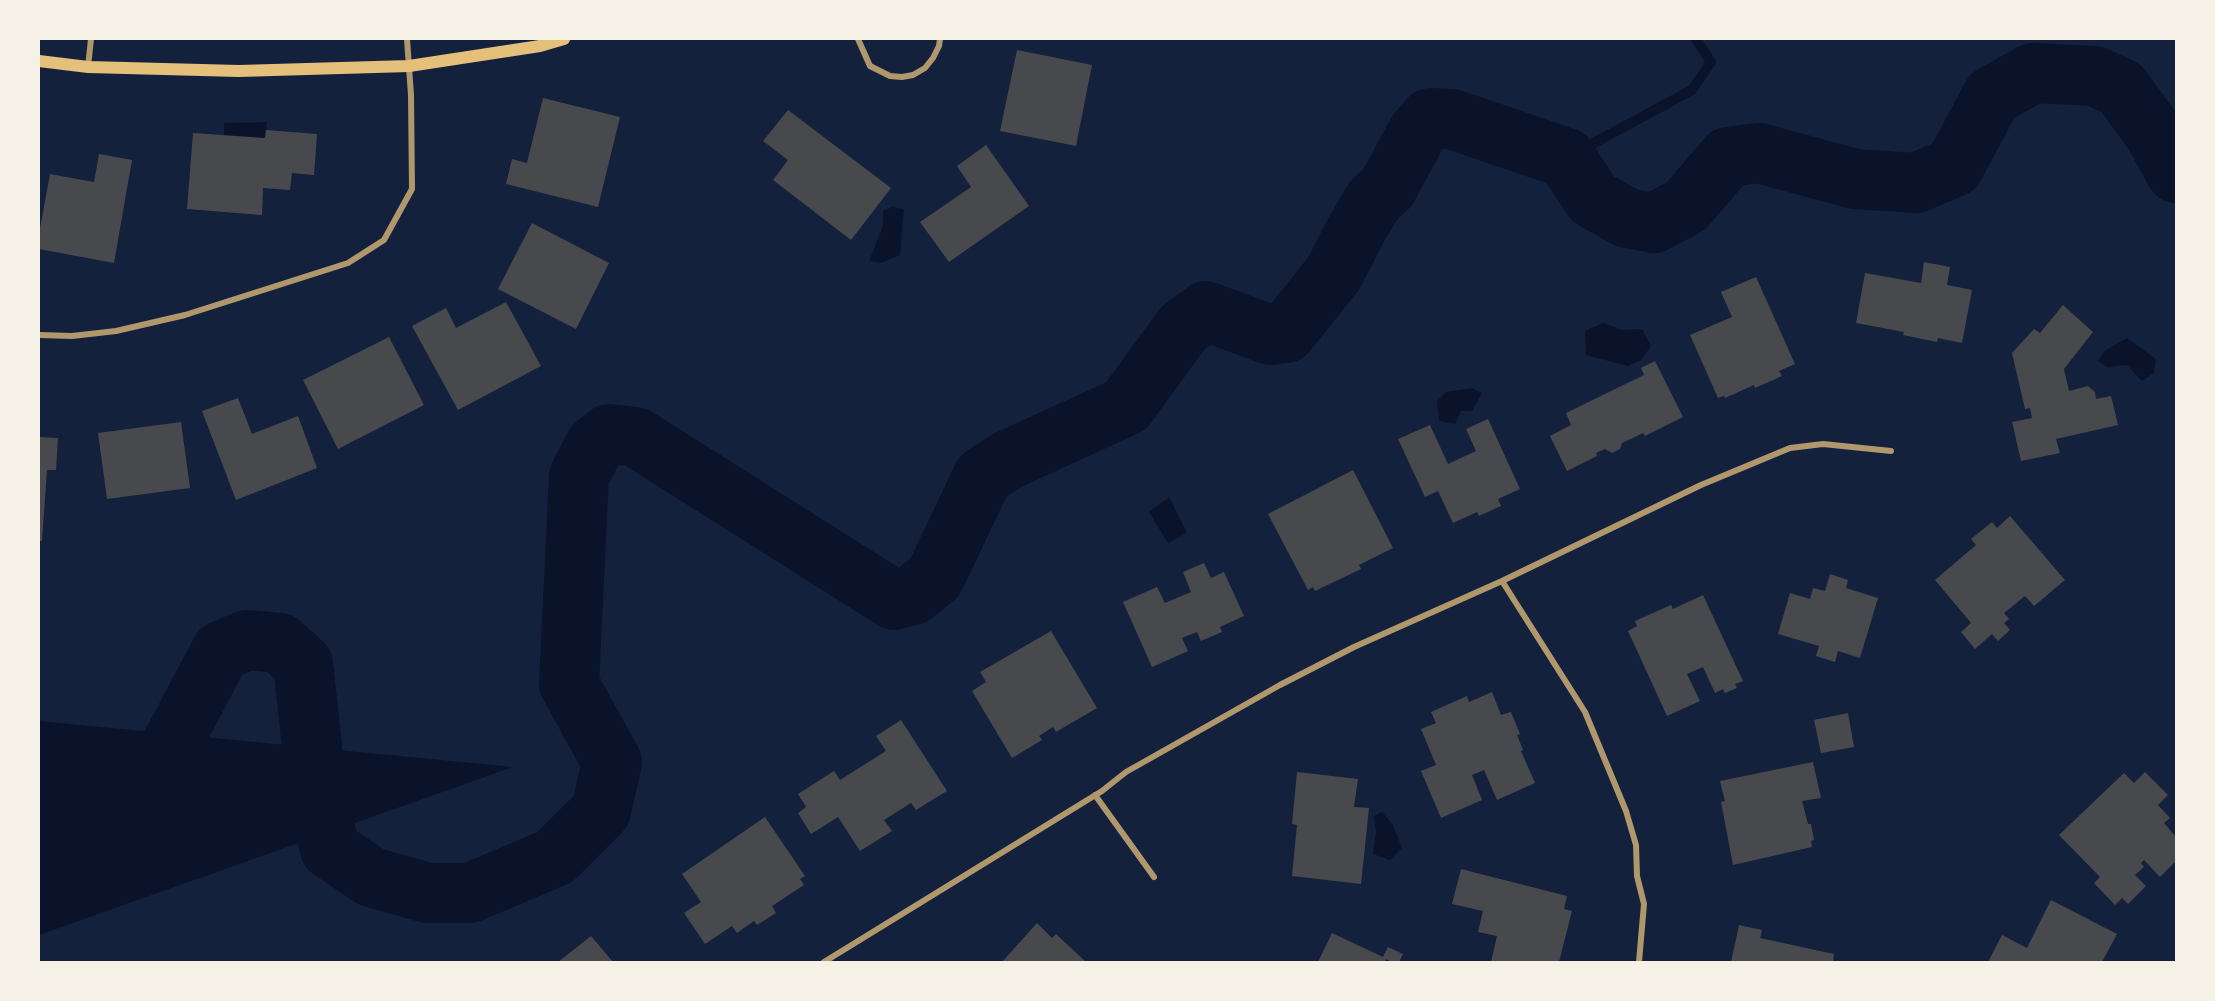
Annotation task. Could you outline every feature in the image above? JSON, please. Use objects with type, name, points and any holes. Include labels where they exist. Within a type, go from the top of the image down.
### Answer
[{"type":"main road","points":[[39,61],[88,67],[239,70],[409,66],[540,46],[564,39]]},
{"type":"street","points":[[88,67],[91,39]]},
{"type":"street","points":[[39,335],[72,336],[116,331],[185,315],[348,263],[384,240],[412,189],[409,66],[406,39]]},
{"type":"street","points":[[858,39],[870,66],[890,76],[902,77],[913,75],[925,68],[933,58],[940,39]]},
{"type":"street","points":[[824,962],[1095,795],[1126,772],[1280,685],[1354,647],[1502,582],[1701,485],[1790,448],[1823,444],[1892,451]]},
{"type":"street","points":[[1502,582],[1585,712],[1626,811],[1636,845],[1637,876],[1644,904],[1639,962]]},
{"type":"street","points":[[1095,795],[1154,877]]},
{"type":"water","points":[[267,122],[266,141],[224,139],[224,123]]},
{"type":"water","points":[[892,207],[904,209],[900,255],[881,263],[869,261],[883,226],[883,211]]},
{"type":"water","points":[[1603,323],[1622,330],[1642,329],[1651,346],[1641,360],[1628,366],[1586,355],[1585,331]]},
{"type":"water","points":[[2127,338],[2156,359],[2154,373],[2142,381],[2127,365],[2107,367],[2098,361],[2104,351]]},
{"type":"water","points":[[1472,388],[1482,393],[1472,411],[1461,411],[1455,424],[1439,421],[1437,401],[1446,392]]},
{"type":"water","points":[[1169,497],[1187,533],[1168,543],[1149,512]]},
{"type":"water","points":[[39,721],[513,767],[39,935]]},
{"type":"water","points":[[1382,812],[1393,825],[1402,848],[1390,860],[1373,854],[1376,833],[1374,816]]},
{"type":"building","points":[[1017,50],[1092,65],[1076,146],[1000,131]]},
{"type":"building","points":[[543,98],[620,117],[598,207],[506,184],[512,159],[527,163]]},
{"type":"building","points":[[788,110],[891,188],[851,240],[773,180],[788,160],[763,141]]},
{"type":"building","points":[[266,130],[317,134],[314,175],[292,173],[290,190],[263,188],[262,215],[187,209],[193,133],[265,138]]},
{"type":"building","points":[[986,145],[1029,206],[949,262],[920,222],[971,187],[957,166]]},
{"type":"building","points":[[99,154],[132,160],[114,263],[39,249],[39,234],[50,174],[94,182]]},
{"type":"building","points":[[532,223],[609,263],[576,329],[498,289]]},
{"type":"building","points":[[1924,262],[1950,267],[1947,285],[1972,290],[1962,343],[1938,338],[1937,342],[1903,335],[1904,332],[1856,323],[1865,273],[1921,283]]},
{"type":"building","points":[[1756,277],[1795,364],[1779,371],[1782,376],[1755,388],[1754,385],[1725,398],[1724,396],[1718,398],[1690,335],[1732,317],[1721,292]]},
{"type":"building","points":[[506,302],[541,366],[458,410],[412,326],[446,308],[456,328]]},
{"type":"building","points":[[2063,305],[2093,332],[2064,369],[2069,391],[2088,386],[2095,392],[2096,399],[2111,396],[2118,425],[2056,439],[2060,453],[2021,461],[2012,422],[2032,418],[2030,408],[2025,409],[2012,353],[2034,329],[2040,333]]},
{"type":"building","points":[[389,337],[424,405],[338,449],[303,380]]},
{"type":"building","points":[[1655,361],[1683,417],[1645,436],[1643,433],[1622,443],[1620,449],[1612,453],[1605,449],[1596,453],[1597,456],[1567,471],[1550,436],[1571,425],[1566,413],[1644,375],[1641,368]]},
{"type":"building","points":[[238,398],[252,434],[298,416],[317,468],[236,500],[202,411]]},
{"type":"building","points":[[1488,419],[1520,489],[1498,499],[1501,506],[1479,516],[1477,512],[1453,523],[1438,491],[1425,497],[1398,439],[1430,425],[1448,464],[1476,451],[1466,429]]},
{"type":"building","points":[[181,422],[190,488],[107,499],[98,433]]},
{"type":"building","points":[[39,437],[58,438],[56,470],[47,470],[42,541],[39,541]]},
{"type":"building","points":[[1353,470],[1393,548],[1359,565],[1361,569],[1315,591],[1313,587],[1308,590],[1268,514]]},
{"type":"building","points":[[2010,516],[2065,580],[2034,606],[2025,596],[2004,613],[2009,619],[2004,623],[2010,630],[1998,641],[1992,634],[1975,649],[1961,632],[1971,623],[1935,580],[1976,545],[1971,539],[1992,522],[1997,528]]},
{"type":"building","points":[[1204,563],[1211,578],[1224,572],[1244,616],[1220,627],[1222,632],[1201,641],[1197,632],[1182,638],[1188,651],[1152,667],[1123,602],[1157,587],[1165,603],[1191,592],[1183,572]]},
{"type":"building","points":[[1830,574],[1848,580],[1846,588],[1878,598],[1860,658],[1838,651],[1835,662],[1816,656],[1819,646],[1778,634],[1790,593],[1810,599],[1813,588],[1825,591]]},
{"type":"building","points":[[1703,595],[1743,681],[1735,684],[1737,688],[1725,693],[1723,689],[1715,693],[1703,667],[1687,674],[1700,701],[1667,716],[1628,631],[1637,626],[1635,621],[1671,605],[1673,609]]},
{"type":"building","points":[[1051,631],[1097,708],[1056,732],[1053,727],[1039,736],[1042,740],[1012,758],[972,691],[986,682],[980,672]]},
{"type":"building","points":[[1492,692],[1501,715],[1511,712],[1520,734],[1517,735],[1523,750],[1521,751],[1535,783],[1497,800],[1484,770],[1472,775],[1482,800],[1441,818],[1421,771],[1436,765],[1421,729],[1436,723],[1431,712],[1467,696],[1469,702]]},
{"type":"building","points":[[1848,713],[1854,747],[1821,753],[1814,720]]},
{"type":"building","points":[[901,720],[947,791],[916,810],[911,803],[884,820],[892,831],[860,851],[838,817],[811,834],[798,813],[806,807],[798,794],[834,771],[840,780],[886,751],[876,736]]},
{"type":"building","points":[[1813,762],[1821,798],[1802,801],[1808,824],[1811,824],[1814,840],[1811,841],[1812,847],[1733,865],[1721,802],[1725,801],[1720,781]]},
{"type":"building","points":[[1297,772],[1358,779],[1354,807],[1369,808],[1361,884],[1292,876],[1297,825],[1292,824]]},
{"type":"building","points":[[2145,772],[2168,795],[2158,805],[2170,818],[2164,823],[2176,837],[2176,861],[2160,877],[2144,860],[2141,863],[2144,867],[2135,875],[2146,886],[2128,904],[2122,898],[2115,905],[2094,883],[2100,877],[2059,835],[2124,773],[2134,783]]},
{"type":"building","points":[[765,817],[805,876],[800,879],[804,885],[772,906],[776,913],[757,925],[754,921],[737,933],[732,926],[705,944],[684,913],[701,902],[682,874]]},
{"type":"building","points":[[1461,869],[1567,896],[1564,909],[1572,911],[1559,962],[1491,962],[1497,936],[1478,932],[1483,911],[1452,904]]},
{"type":"building","points":[[2051,900],[2117,934],[2102,962],[1988,962],[2002,935],[2027,948]]},
{"type":"building","points":[[1037,923],[1052,938],[1056,934],[1086,962],[1002,962]]},
{"type":"building","points":[[1739,925],[1762,930],[1760,938],[1834,954],[1833,962],[1731,962]]},
{"type":"building","points":[[1332,933],[1383,957],[1388,947],[1403,954],[1399,962],[1386,959],[1385,962],[1318,962]]},
{"type":"building","points":[[591,936],[613,962],[558,962]]},
{"type":"waterway","points":[[1566,158],[1692,90],[1711,62],[1696,39]]},
{"type":"waterway","points":[[39,888],[85,885],[107,866],[221,651],[247,640],[280,643],[303,664],[318,801],[330,849],[371,877],[428,893],[470,893],[555,857],[601,811],[612,762],[569,684],[579,476],[595,445],[609,434],[636,437],[894,600],[913,595],[935,577],[983,476],[1008,460],[1126,406],[1183,328],[1206,311],[1270,335],[1286,333],[1334,273],[1373,201],[1388,187],[1417,133],[1430,118],[1452,119],[1566,158],[1593,199],[1627,218],[1654,223],[1686,206],[1728,157],[1759,153],[1855,179],[1916,183],[1954,167],[1992,96],[2033,73],[2095,76],[2121,88],[2154,133],[2176,173]]}]
